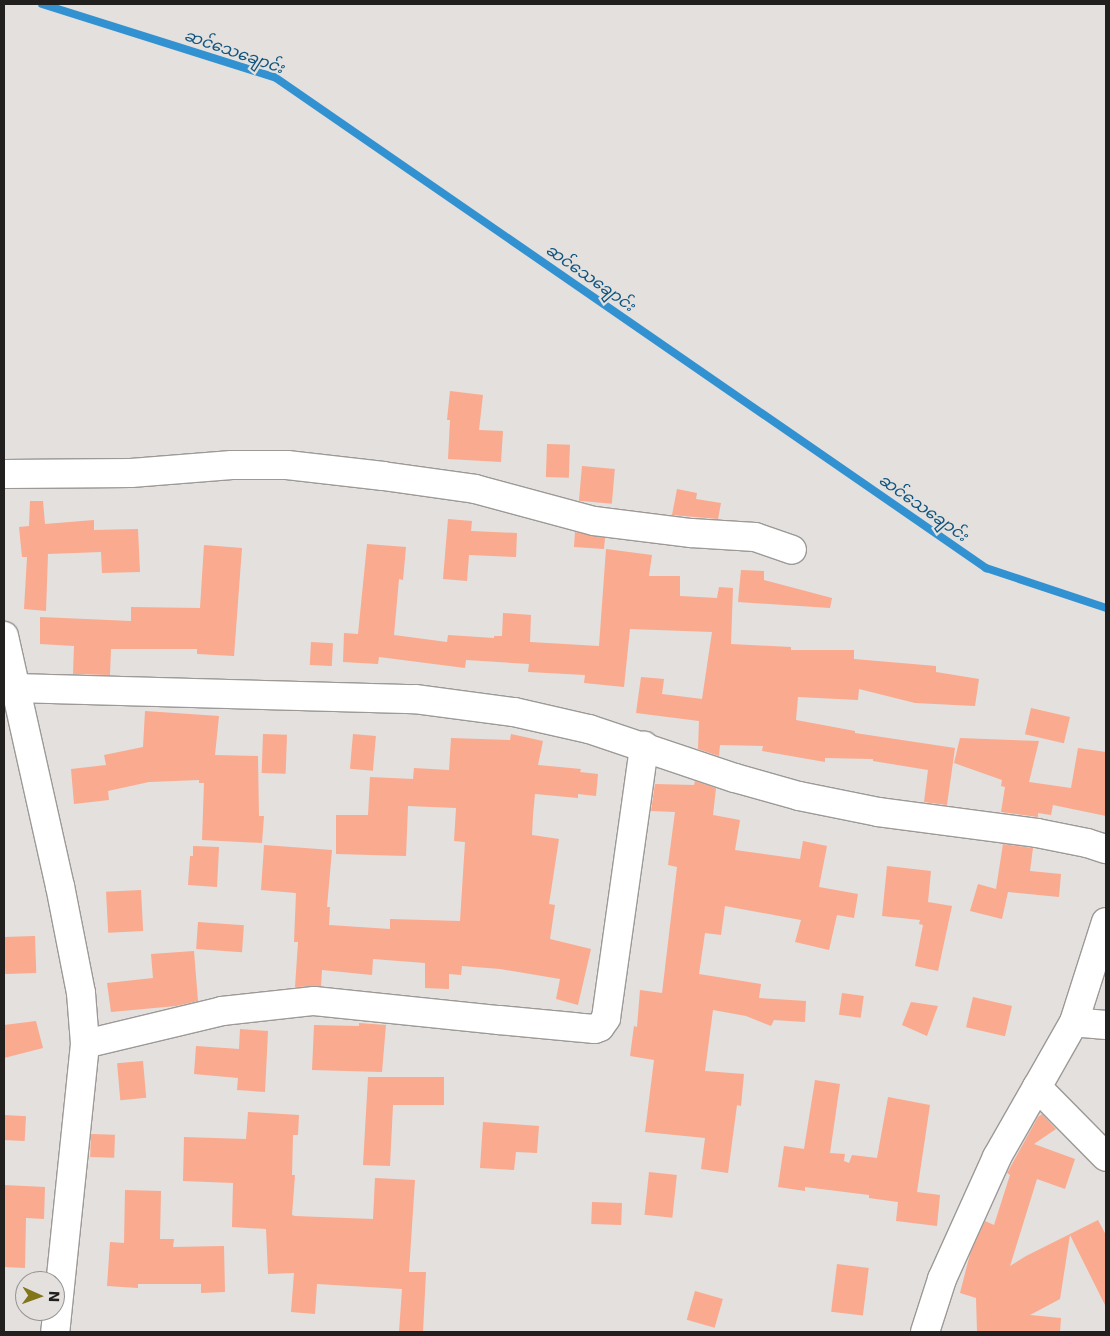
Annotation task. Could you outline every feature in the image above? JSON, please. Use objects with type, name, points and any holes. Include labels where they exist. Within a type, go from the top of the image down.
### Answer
[{"type":"street","points":[[4,474],[131,473],[232,465],[287,465],[475,489],[594,521],[691,533],[755,537],[792,550]]},
{"type":"street","points":[[4,636],[60,886],[81,993],[85,1044],[55,1332]]},
{"type":"street","points":[[15,688],[415,699],[514,712],[589,729],[736,778],[799,796],[878,812],[1037,833],[1087,843],[1106,849]]},
{"type":"street","points":[[85,1044],[222,1011],[314,1001],[538,1024],[600,1028],[608,1010],[644,746]]},
{"type":"street","points":[[925,1332],[942,1279],[997,1157],[1074,1022],[1106,922]]},
{"type":"street","points":[[1074,1022],[1106,1026]]},
{"type":"street","points":[[1037,1086],[1106,1157]]},
{"type":"building","points":[[450,391],[483,395],[479,430],[503,431],[501,462],[448,459],[450,420],[447,420]]},
{"type":"building","points":[[547,444],[570,445],[569,478],[546,477]]},
{"type":"building","points":[[582,466],[615,469],[612,504],[579,501]]},
{"type":"building","points":[[677,489],[697,493],[696,499],[721,503],[718,519],[672,515]]},
{"type":"building","points":[[30,501],[43,501],[45,524],[94,520],[94,530],[138,529],[140,572],[102,573],[101,552],[48,554],[46,611],[24,609],[27,557],[22,557],[19,527],[29,526]]},
{"type":"building","points":[[448,519],[472,521],[471,531],[517,533],[516,557],[469,555],[467,581],[443,579]]},
{"type":"building","points":[[575,532],[605,538],[604,549],[574,547]]},
{"type":"building","points":[[367,544],[406,547],[403,580],[399,579],[394,635],[447,642],[448,635],[494,638],[494,636],[502,636],[503,613],[531,615],[530,642],[599,646],[606,549],[652,555],[649,576],[680,576],[680,596],[717,598],[719,587],[733,588],[731,644],[791,647],[791,650],[854,650],[854,659],[936,666],[936,672],[979,679],[975,706],[915,703],[859,689],[858,700],[798,697],[796,720],[855,731],[855,733],[955,748],[947,805],[924,802],[928,770],[873,761],[873,759],[825,758],[825,762],[762,751],[763,746],[720,745],[719,756],[698,749],[699,721],[636,713],[641,677],[664,679],[662,694],[702,699],[712,632],[630,629],[624,687],[584,683],[585,675],[528,672],[529,664],[466,660],[465,668],[379,657],[378,664],[343,662],[344,633],[358,634]]},
{"type":"building","points":[[204,545],[242,548],[234,656],[197,654],[197,649],[111,649],[110,675],[73,674],[74,646],[40,644],[40,617],[131,621],[131,607],[200,608]]},
{"type":"building","points":[[741,570],[764,571],[764,580],[832,598],[830,608],[738,602]]},
{"type":"building","points":[[311,642],[333,643],[332,666],[310,665]]},
{"type":"building","points":[[1031,708],[1070,717],[1064,743],[1025,734]]},
{"type":"building","points":[[145,711],[219,716],[215,755],[258,756],[259,816],[264,816],[262,843],[202,840],[204,783],[199,783],[199,780],[149,782],[108,791],[109,800],[74,804],[71,769],[106,765],[104,755],[143,747]]},
{"type":"building","points":[[263,734],[287,735],[286,774],[262,773]]},
{"type":"building","points":[[353,734],[376,736],[373,771],[350,769]]},
{"type":"building","points":[[511,734],[543,741],[538,765],[581,769],[580,772],[598,774],[596,796],[578,794],[578,798],[535,794],[533,815],[532,835],[559,839],[549,904],[555,905],[550,939],[591,949],[578,1005],[556,999],[560,979],[500,969],[462,966],[461,975],[449,974],[449,989],[425,988],[425,963],[373,959],[372,975],[322,970],[321,986],[295,987],[298,942],[294,942],[296,893],[261,890],[264,845],[332,850],[327,907],[330,907],[329,925],[390,929],[390,919],[460,921],[465,842],[454,841],[456,808],[408,806],[406,856],[336,854],[336,815],[368,815],[370,777],[413,779],[414,768],[449,770],[451,738],[510,740]]},
{"type":"building","points":[[960,738],[1039,741],[1029,782],[1071,788],[1078,748],[1106,752],[1106,816],[1053,805],[1051,815],[1038,813],[1038,817],[1001,812],[1005,787],[1001,786],[1002,780],[954,763]]},
{"type":"building","points":[[695,781],[716,788],[713,815],[740,820],[735,850],[800,859],[803,841],[827,846],[819,887],[858,894],[854,918],[837,915],[829,950],[795,942],[801,920],[725,906],[721,935],[705,933],[699,974],[761,984],[759,998],[806,1001],[805,1022],[774,1020],[771,1026],[746,1016],[713,1010],[705,1071],[744,1074],[741,1106],[737,1105],[728,1173],[701,1169],[705,1138],[645,1132],[654,1060],[630,1056],[634,1026],[637,1027],[640,990],[662,993],[677,867],[668,865],[675,812],[651,811],[655,784],[694,785]]},
{"type":"building","points":[[1003,844],[1033,848],[1030,871],[1061,874],[1059,897],[1008,892],[1002,919],[970,911],[978,884],[996,889]]},
{"type":"building","points":[[193,846],[219,847],[217,887],[188,885],[190,856],[193,856]]},
{"type":"building","points":[[887,866],[931,871],[928,902],[952,906],[938,971],[915,966],[923,925],[919,924],[920,920],[882,916]]},
{"type":"building","points":[[141,890],[143,931],[108,933],[106,892]]},
{"type":"building","points":[[198,922],[244,925],[242,952],[196,949]]},
{"type":"building","points":[[35,936],[36,973],[5,974],[4,937]]},
{"type":"building","points":[[194,951],[198,1001],[176,1006],[111,1012],[107,983],[153,978],[151,954]]},
{"type":"building","points":[[842,993],[864,996],[861,1018],[839,1015]]},
{"type":"building","points":[[973,997],[1012,1006],[1005,1036],[966,1027]]},
{"type":"building","points":[[911,1002],[938,1006],[927,1036],[902,1025]]},
{"type":"building","points":[[36,1021],[43,1048],[4,1058],[4,1025]]},
{"type":"building","points":[[359,1023],[386,1025],[382,1072],[312,1070],[314,1025],[359,1026]]},
{"type":"building","points":[[240,1029],[268,1031],[265,1092],[237,1090],[238,1078],[194,1074],[196,1046],[239,1049]]},
{"type":"building","points":[[143,1061],[146,1098],[120,1100],[117,1063]]},
{"type":"building","points":[[368,1077],[444,1077],[444,1105],[393,1105],[390,1166],[363,1165]]},
{"type":"building","points":[[815,1080],[840,1084],[830,1153],[845,1154],[844,1161],[849,1163],[852,1155],[877,1158],[888,1097],[930,1105],[917,1192],[940,1195],[937,1226],[896,1221],[898,1202],[869,1198],[869,1195],[805,1187],[805,1191],[778,1187],[784,1146],[804,1149]]},
{"type":"building","points":[[248,1112],[299,1115],[298,1135],[293,1135],[292,1175],[295,1175],[292,1215],[373,1219],[375,1178],[415,1180],[409,1272],[426,1272],[423,1332],[399,1332],[402,1289],[317,1284],[315,1314],[291,1312],[294,1273],[268,1274],[266,1229],[232,1227],[233,1183],[183,1181],[184,1137],[246,1139]]},
{"type":"building","points":[[1042,1114],[1056,1129],[1034,1144],[1075,1159],[1065,1189],[1037,1179],[1010,1266],[1098,1220],[1106,1235],[1106,1307],[1070,1235],[1060,1299],[1030,1315],[1061,1318],[1060,1332],[977,1332],[976,1298],[960,1293],[970,1254],[985,1221],[994,1225],[1010,1175],[1007,1173],[1038,1117]]},
{"type":"building","points":[[4,1115],[26,1116],[25,1141],[4,1140]]},
{"type":"building","points":[[483,1122],[539,1126],[537,1153],[516,1152],[514,1170],[480,1168]]},
{"type":"building","points":[[91,1134],[115,1135],[114,1158],[90,1157]]},
{"type":"building","points":[[649,1172],[677,1175],[672,1218],[645,1215]]},
{"type":"building","points":[[4,1185],[45,1187],[44,1219],[26,1218],[25,1268],[4,1267]]},
{"type":"building","points":[[125,1190],[161,1191],[160,1239],[174,1239],[173,1247],[224,1246],[225,1292],[201,1293],[201,1284],[138,1284],[138,1288],[107,1286],[110,1242],[124,1243]]},
{"type":"building","points":[[592,1202],[622,1203],[621,1225],[591,1224]]},
{"type":"building","points":[[837,1264],[869,1268],[863,1316],[831,1312]]},
{"type":"building","points":[[695,1291],[723,1299],[715,1328],[687,1320]]},
{"type":"waterway","name":"ဆင်သေချောင်း","points":[[42,4],[276,78],[986,568],[1106,608]]}]
